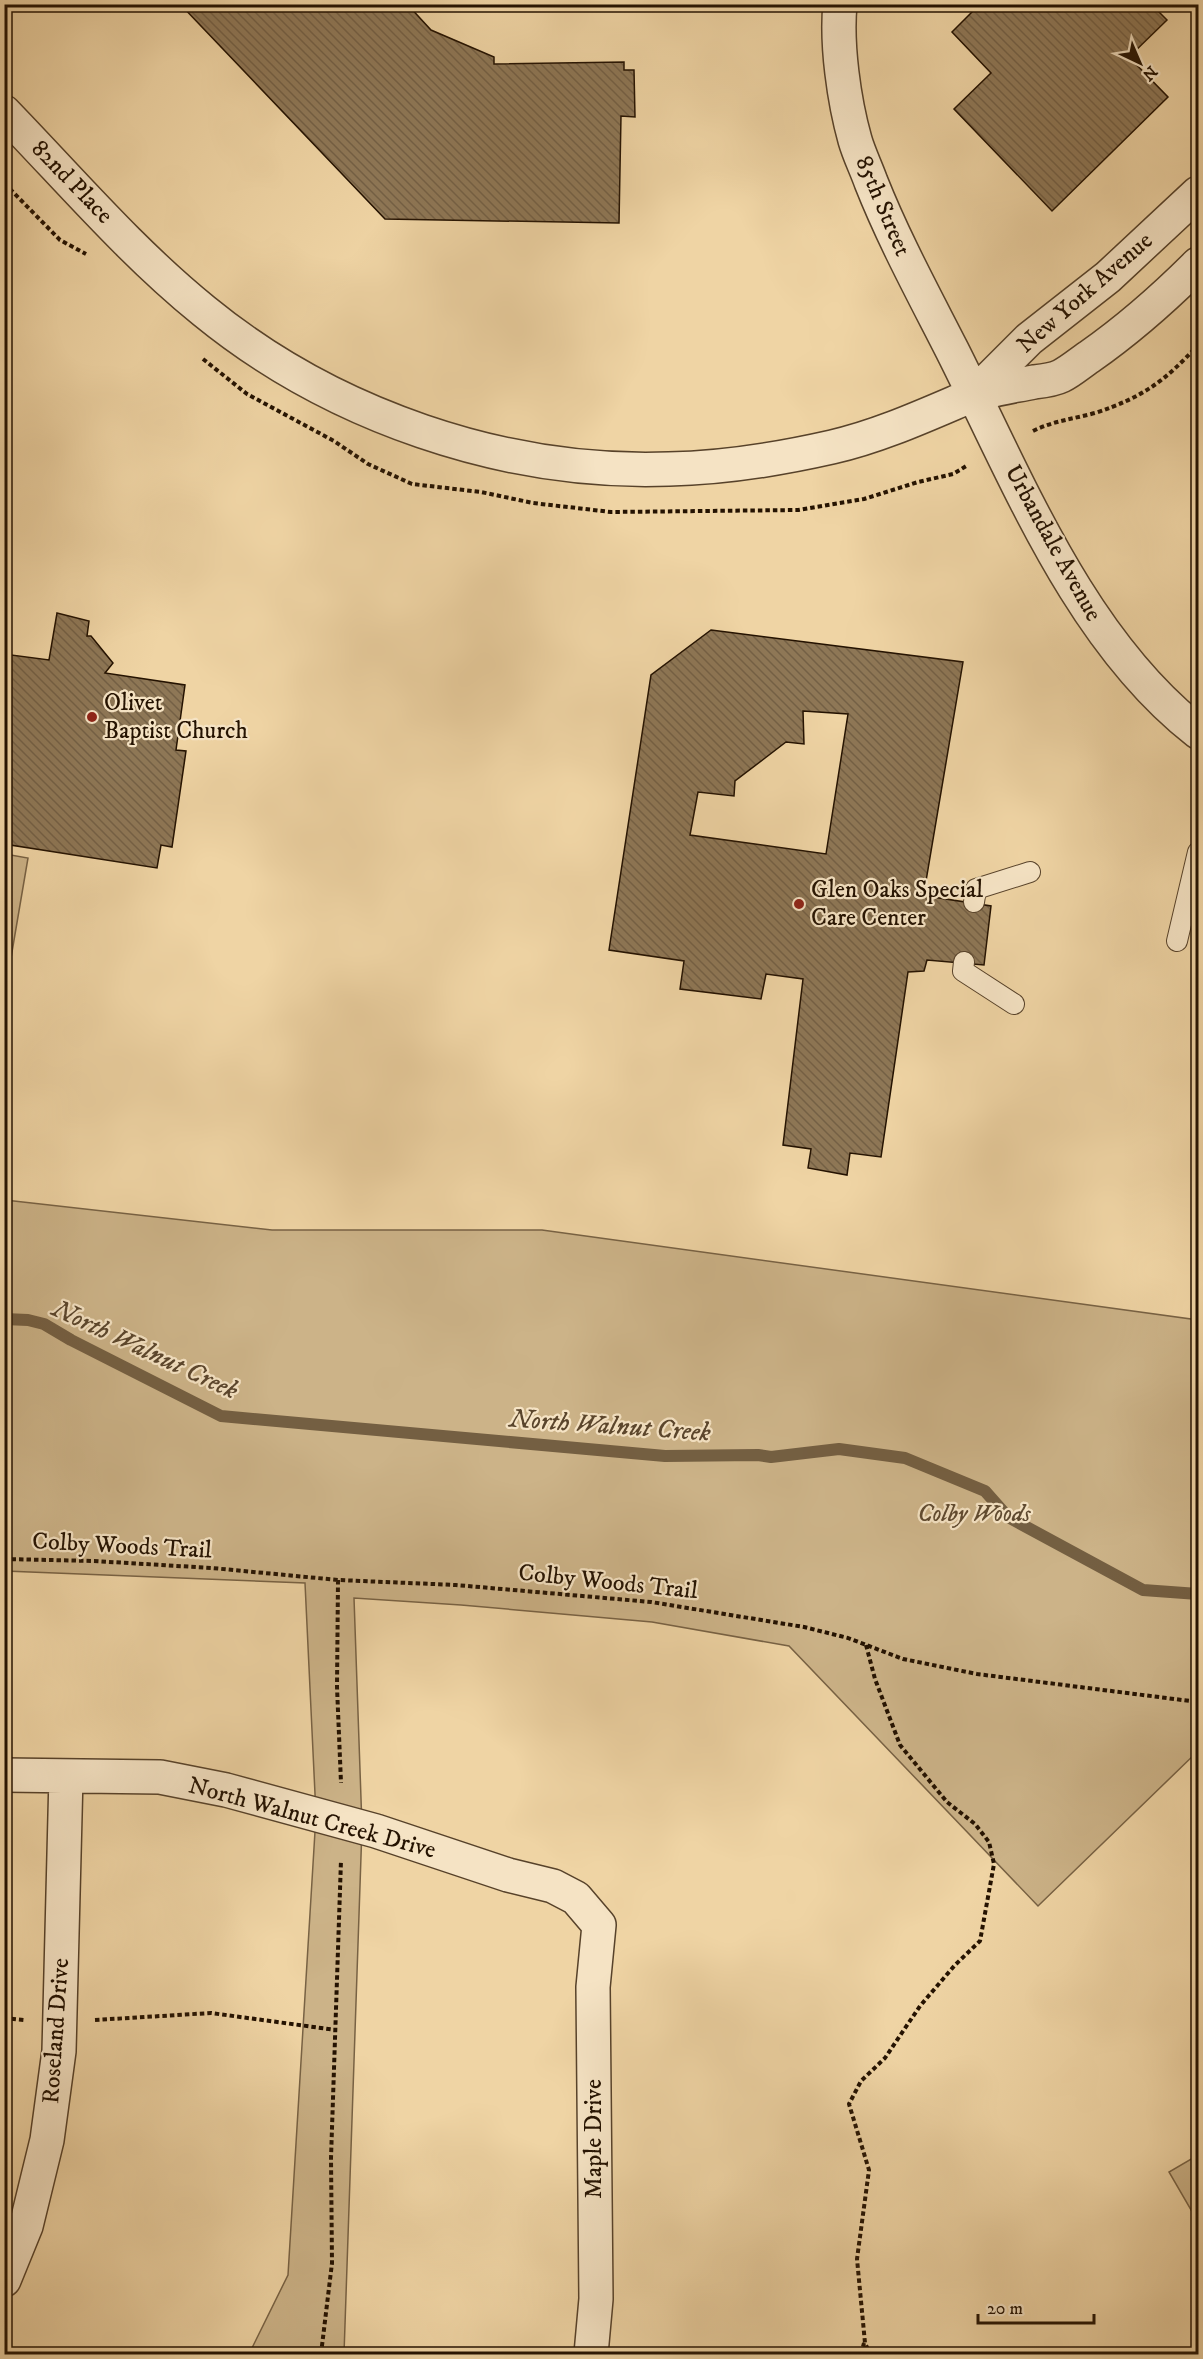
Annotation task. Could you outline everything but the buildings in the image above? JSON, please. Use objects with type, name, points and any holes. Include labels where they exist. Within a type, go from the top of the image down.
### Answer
[{"type":"street","name":"85th Street","points":[[840,4],[843,80],[855,140],[886,220],[974,394]]},
{"type":"street","name":"82nd Place","points":[[7,121],[140,253]]},
{"type":"street","name":"New York Avenue","points":[[974,394],[1029,339],[1108,277],[1198,193]]},
{"type":"street","name":"New York Avenue","points":[[140,253],[204,311],[274,361],[351,402],[430,434],[508,454],[586,466],[668,470],[753,463],[835,446],[908,423],[974,394],[1059,378],[1155,306],[1198,264]]},
{"type":"street","name":"Urbandale Avenue","points":[[974,394],[1050,546],[1087,610],[1132,668],[1183,720],[1198,732]]},
{"type":"street","name":"North Walnut Creek Drive","points":[[4,1775],[160,1777],[226,1791],[376,1831],[508,1875],[553,1886],[576,1898],[599,1924]]},
{"type":"street","name":"Roseland Drive","points":[[4,2280],[26,2226],[47,2140],[59,2051],[66,1776]]},
{"type":"street","name":"Maple Drive","points":[[591,2355],[596,2300],[593,1988],[599,1924]]},
{"type":"lane","points":[[1177,941],[1198,852]]},
{"type":"lane","points":[[974,902],[976,889],[1030,872]]},
{"type":"lane","points":[[964,962],[963,971],[1014,1004]]},
{"type":"path","points":[[4,192],[9,188],[60,240],[91,257]]},
{"type":"path","points":[[201,358],[247,394],[334,441],[368,464],[412,484],[611,512],[707,513],[809,508],[864,499],[953,474],[1000,447],[1050,423],[1092,413],[1130,400],[1162,382],[1198,345]]},
{"type":"path","name":"Colby Woods Trail","points":[[4,1559],[94,1561],[212,1568],[338,1580],[456,1585],[651,1602],[804,1627],[866,1645],[903,1659],[977,1674],[1198,1702]]},
{"type":"path","points":[[321,2355],[332,2262],[332,2158],[341,1856],[342,1794],[337,1687],[338,1580]]},
{"type":"path","points":[[866,1645],[875,1679],[900,1745],[947,1802],[975,1824],[989,1842],[994,1864],[980,1941],[955,1965],[920,2006],[885,2058],[861,2081],[849,2103],[869,2170],[857,2259],[865,2343],[870,2355]]},
{"type":"path","points":[[4,2018],[60,2022],[211,2013],[336,2030]]},
{"type":"path","points":[[861,2355],[865,2343]]},
{"type":"green space","points":[[4,854],[28,858],[5,993]]},
{"type":"green space","name":"Colby Woods","points":[[5,1200],[272,1230],[542,1230],[1198,1320],[1198,1751],[1038,1906],[789,1646],[652,1622],[354,1598],[362,1827],[344,2354],[249,2354],[288,2275],[316,1815],[305,1583],[5,1571]]},
{"type":"green space","points":[[1198,2155],[1198,2222],[1169,2172]]},
{"type":"waterway","name":"North Walnut Creek","points":[[4,1319],[28,1320],[44,1324],[221,1416],[665,1456],[758,1455],[771,1457],[839,1449],[905,1458],[985,1491],[1008,1517],[1143,1590],[1198,1594]]},
{"type":"place","name":"Olivet Baptist Church","points":[[92,717]]},
{"type":"place","name":"Glen Oaks Special Care Center","points":[[799,904]]}]
